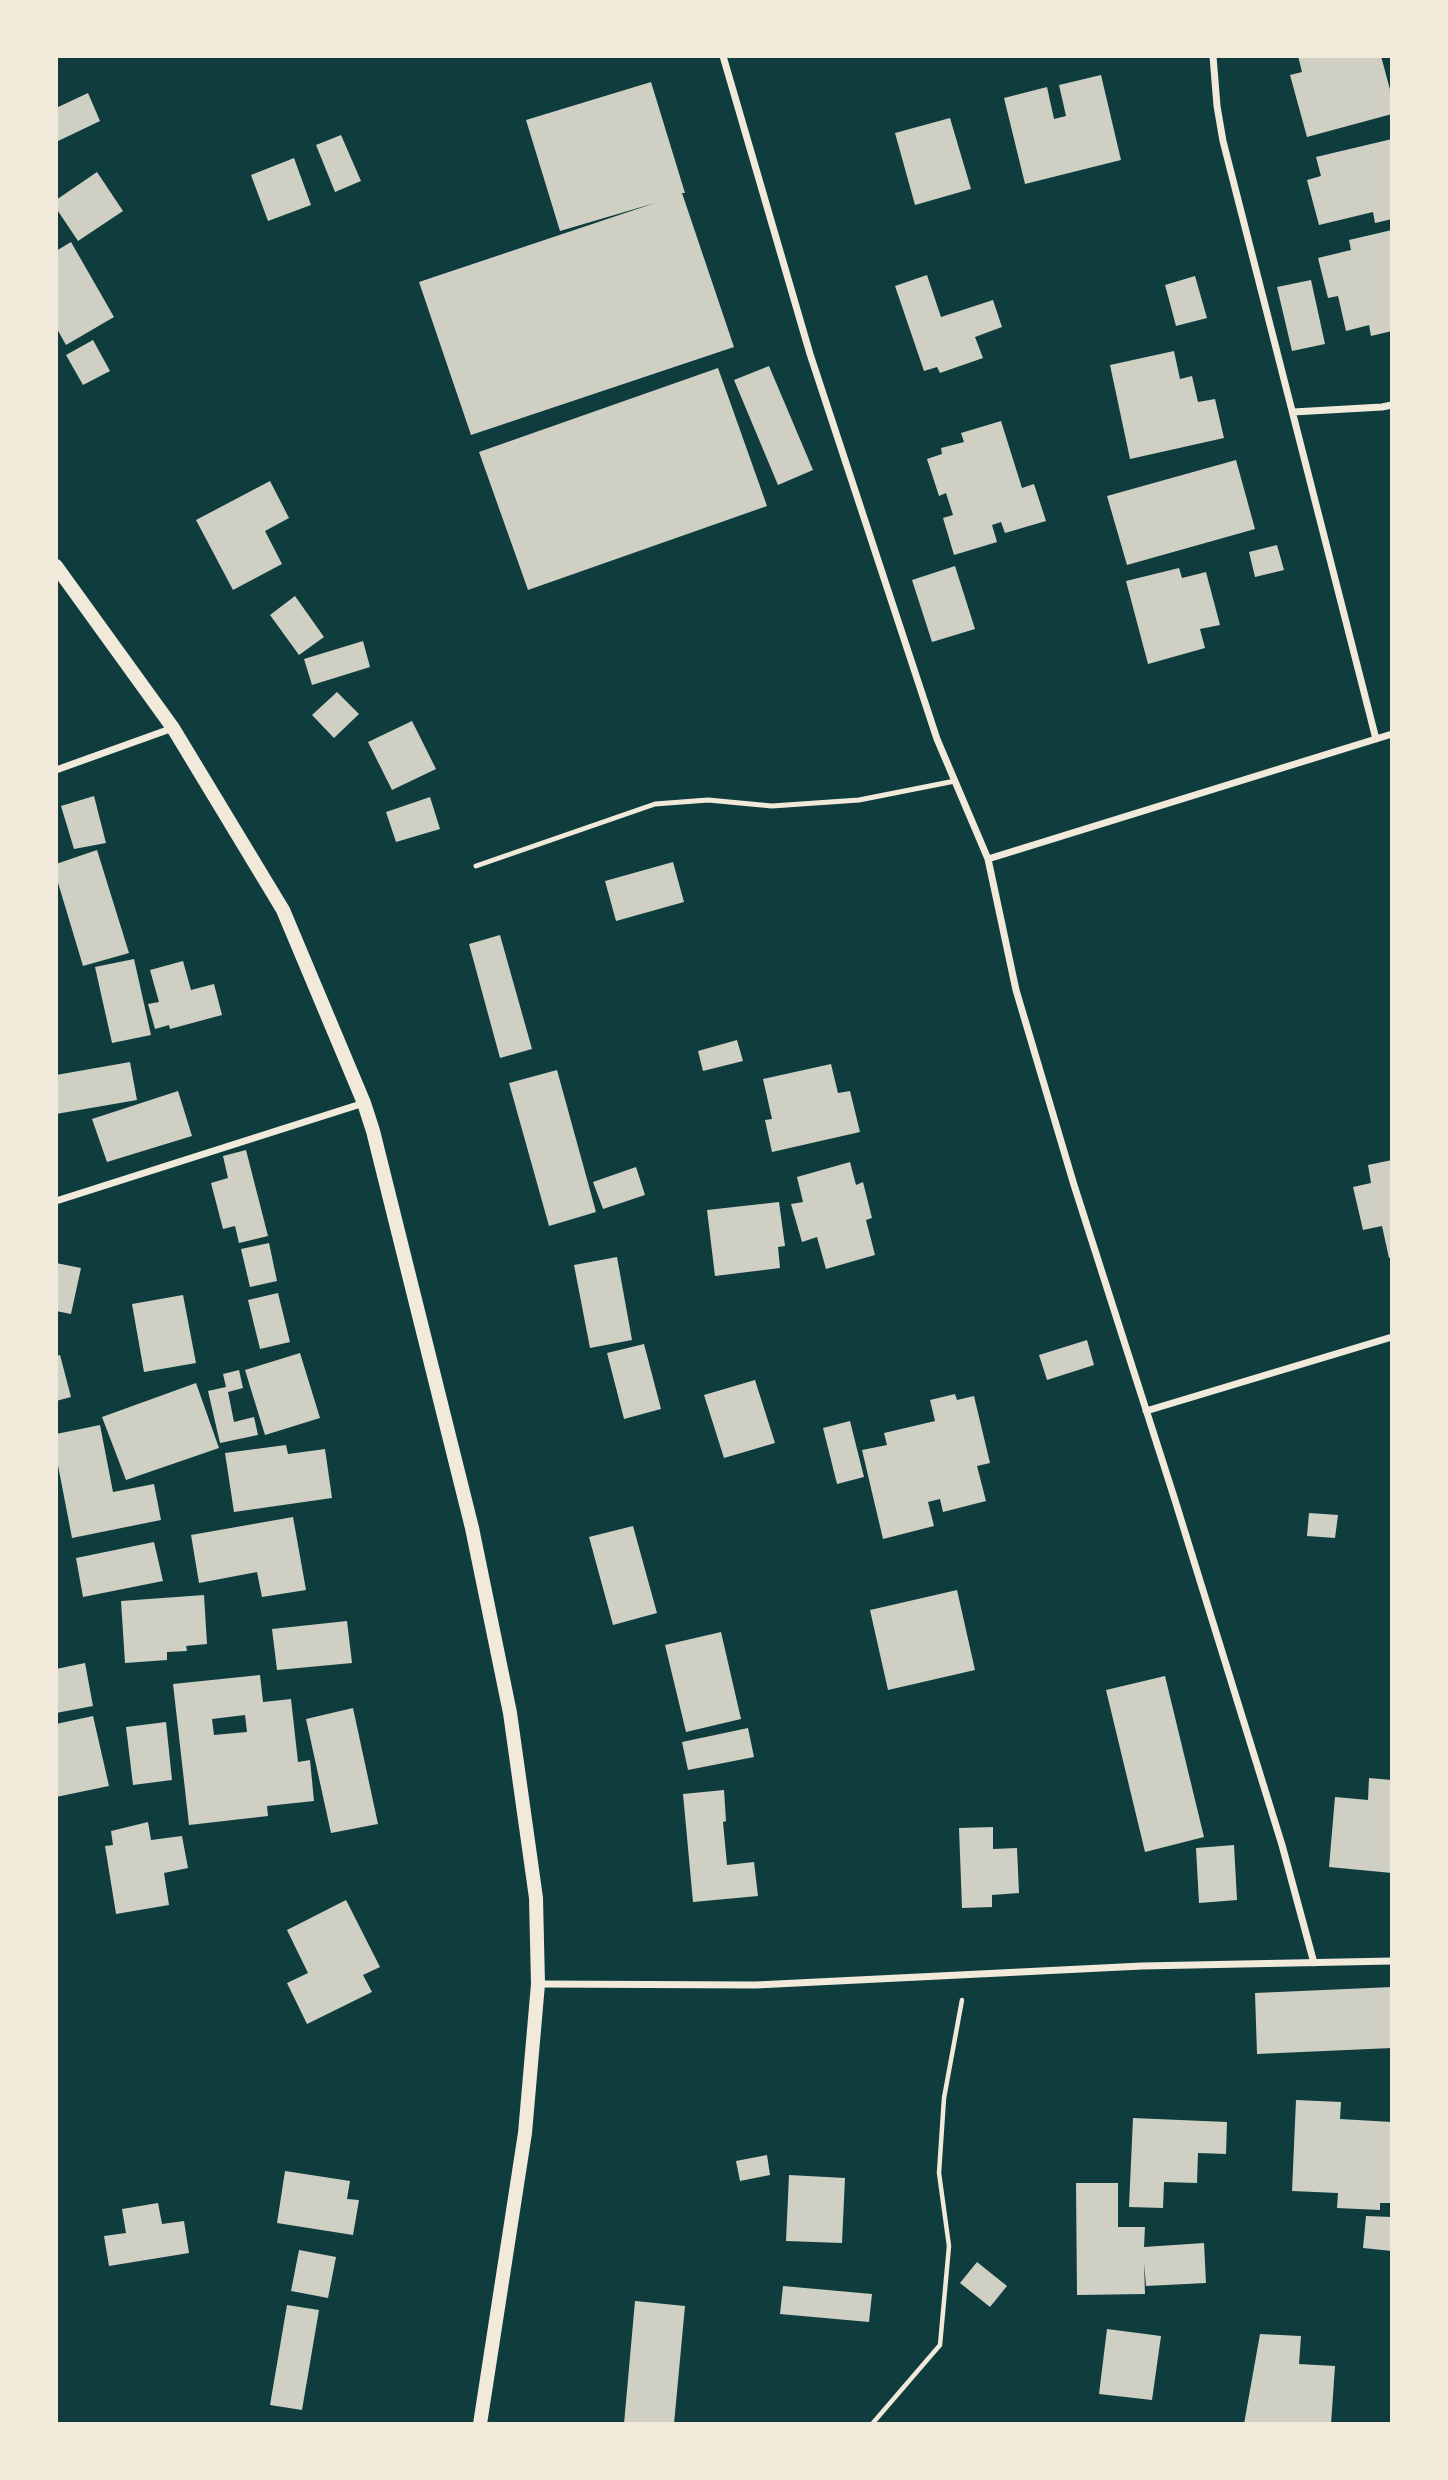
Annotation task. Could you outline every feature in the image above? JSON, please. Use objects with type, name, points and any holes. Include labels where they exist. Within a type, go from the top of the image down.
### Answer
[{"type":"main road","points":[[56,566],[173,728],[283,910],[364,1103],[373,1131],[472,1528],[510,1713],[536,1898],[538,1984],[525,2133],[480,2424]]},
{"type":"street","points":[[723,56],[810,354],[937,739],[988,859],[1016,990],[1074,1185],[1278,1832],[1314,1962]]},
{"type":"street","points":[[1213,56],[1223,141],[1376,739]]},
{"type":"street","points":[[1293,412],[1392,405]]},
{"type":"street","points":[[56,770],[173,728]]},
{"type":"street","points":[[988,859],[1392,734]]},
{"type":"street","points":[[56,1201],[364,1103]]},
{"type":"street","points":[[1146,1411],[1392,1337]]},
{"type":"street","points":[[538,1984],[756,1985],[1142,1966],[1392,1961]]},
{"type":"lane","points":[[476,866],[655,804],[708,800],[772,806],[859,800],[955,781]]},
{"type":"path","points":[[872,2424],[940,2345],[949,2246],[939,2173],[944,2098],[967,1975]]},
{"type":"building","points":[[1298,56],[1381,56],[1392,97],[1392,114],[1307,137],[1290,75],[1302,72]]},
{"type":"building","points":[[1101,75],[1121,160],[1025,184],[1004,98],[1047,87],[1054,119],[1066,116],[1059,85]]},
{"type":"building","points":[[651,82],[685,193],[682,193],[734,347],[471,435],[419,282],[655,203],[560,231],[526,120]]},
{"type":"building","points":[[88,93],[100,121],[56,142],[56,108]]},
{"type":"building","points":[[950,118],[971,189],[915,205],[895,133]]},
{"type":"building","points":[[341,135],[361,181],[335,192],[316,145]]},
{"type":"building","points":[[1392,139],[1392,219],[1375,223],[1373,212],[1319,225],[1307,180],[1321,176],[1316,157]]},
{"type":"building","points":[[294,158],[311,205],[268,221],[251,175]]},
{"type":"building","points":[[97,172],[123,211],[78,241],[56,208],[56,200]]},
{"type":"building","points":[[1392,230],[1392,331],[1371,336],[1369,325],[1346,331],[1338,296],[1328,298],[1318,258],[1351,250],[1349,240]]},
{"type":"building","points":[[71,242],[114,317],[66,345],[56,327],[56,251]]},
{"type":"building","points":[[927,275],[941,317],[993,300],[1002,327],[975,337],[983,358],[940,373],[937,367],[924,371],[895,286]]},
{"type":"building","points":[[1195,276],[1207,318],[1176,326],[1165,285]]},
{"type":"building","points":[[1311,280],[1325,344],[1292,351],[1277,287]]},
{"type":"building","points":[[93,340],[110,371],[83,385],[66,355]]},
{"type":"building","points":[[1174,351],[1180,379],[1192,376],[1198,402],[1215,399],[1224,438],[1130,459],[1110,365]]},
{"type":"building","points":[[769,366],[813,470],[778,485],[734,380]]},
{"type":"building","points":[[718,368],[767,506],[528,590],[479,452]]},
{"type":"building","points":[[1001,421],[1022,488],[1034,484],[1046,521],[1005,533],[1001,522],[992,525],[997,542],[954,555],[943,518],[953,515],[946,493],[939,496],[927,459],[942,454],[941,448],[964,442],[961,433]]},
{"type":"building","points":[[1236,460],[1255,529],[1127,565],[1107,496]]},
{"type":"building","points":[[270,481],[289,518],[265,531],[282,564],[233,590],[196,520]]},
{"type":"building","points":[[1277,545],[1284,570],[1255,577],[1249,552]]},
{"type":"building","points":[[955,566],[975,629],[932,642],[912,580]]},
{"type":"building","points":[[1179,568],[1182,578],[1206,572],[1220,625],[1200,629],[1205,648],[1148,664],[1126,581]]},
{"type":"building","points":[[295,596],[324,637],[299,655],[270,615]]},
{"type":"building","points":[[363,641],[370,667],[312,685],[304,659]]},
{"type":"building","points":[[337,692],[359,714],[334,738],[312,715]]},
{"type":"building","points":[[412,721],[436,769],[392,790],[368,742]]},
{"type":"building","points":[[94,796],[106,843],[74,849],[61,806]]},
{"type":"building","points":[[430,797],[440,829],[396,842],[386,812]]},
{"type":"building","points":[[97,850],[129,953],[83,966],[56,876],[56,864]]},
{"type":"building","points":[[673,862],[684,902],[616,921],[605,881]]},
{"type":"building","points":[[500,935],[532,1049],[500,1058],[469,944]]},
{"type":"building","points":[[134,959],[151,1035],[112,1043],[95,967]]},
{"type":"building","points":[[183,961],[191,990],[214,984],[222,1015],[170,1029],[169,1025],[155,1029],[148,1004],[159,1002],[150,970]]},
{"type":"building","points":[[737,1040],[743,1061],[703,1071],[698,1051]]},
{"type":"building","points":[[130,1062],[137,1100],[56,1114],[56,1075]]},
{"type":"building","points":[[831,1064],[838,1093],[850,1091],[860,1132],[772,1152],[765,1120],[772,1119],[763,1079]]},
{"type":"building","points":[[557,1070],[596,1212],[549,1226],[509,1083]]},
{"type":"building","points":[[178,1091],[192,1136],[107,1162],[92,1119]]},
{"type":"building","points":[[246,1150],[268,1236],[239,1243],[235,1226],[223,1229],[211,1183],[228,1178],[223,1156]]},
{"type":"building","points":[[1392,1160],[1392,1257],[1389,1258],[1382,1226],[1363,1230],[1353,1187],[1371,1183],[1368,1165]]},
{"type":"building","points":[[850,1162],[856,1185],[863,1182],[872,1218],[866,1220],[875,1255],[826,1269],[817,1237],[802,1242],[791,1204],[803,1202],[797,1177]]},
{"type":"building","points":[[636,1167],[645,1195],[603,1209],[593,1182]]},
{"type":"building","points":[[779,1202],[785,1246],[778,1247],[780,1268],[715,1276],[707,1210]]},
{"type":"building","points":[[269,1243],[277,1281],[250,1287],[241,1249]]},
{"type":"building","points":[[617,1257],[632,1340],[590,1348],[574,1265]]},
{"type":"building","points":[[56,1263],[81,1268],[71,1314],[56,1311]]},
{"type":"building","points":[[278,1293],[290,1342],[260,1349],[248,1300]]},
{"type":"building","points":[[183,1295],[196,1363],[144,1372],[132,1304]]},
{"type":"building","points":[[1087,1340],[1094,1365],[1047,1380],[1039,1355]]},
{"type":"building","points":[[644,1344],[661,1409],[624,1419],[607,1353]]},
{"type":"building","points":[[300,1353],[320,1418],[265,1435],[245,1370]]},
{"type":"building","points":[[60,1355],[71,1397],[56,1401],[56,1356]]},
{"type":"building","points":[[239,1370],[243,1388],[228,1392],[234,1422],[254,1417],[258,1435],[220,1443],[208,1391],[226,1387],[223,1374]]},
{"type":"building","points":[[755,1380],[775,1443],[724,1458],[704,1395]]},
{"type":"building","points":[[196,1383],[219,1448],[126,1480],[102,1417]]},
{"type":"building","points":[[955,1394],[957,1400],[974,1396],[990,1463],[977,1466],[986,1501],[943,1512],[940,1499],[928,1502],[934,1526],[883,1539],[862,1450],[887,1445],[884,1433],[935,1421],[930,1400]]},
{"type":"building","points":[[850,1421],[864,1477],[837,1484],[823,1428]]},
{"type":"building","points":[[100,1425],[113,1492],[154,1484],[161,1520],[72,1538],[56,1455],[56,1434]]},
{"type":"building","points":[[286,1445],[288,1454],[325,1449],[332,1498],[234,1512],[225,1453]]},
{"type":"building","points":[[1309,1513],[1338,1515],[1335,1538],[1307,1536]]},
{"type":"building","points":[[293,1517],[306,1590],[262,1597],[257,1572],[199,1583],[191,1535]]},
{"type":"building","points":[[633,1526],[657,1613],[613,1625],[589,1537]]},
{"type":"building","points":[[154,1542],[163,1581],[83,1597],[76,1558]]},
{"type":"building","points":[[957,1590],[975,1670],[888,1690],[870,1610]]},
{"type":"building","points":[[204,1595],[207,1644],[186,1646],[187,1651],[167,1652],[167,1660],[125,1663],[121,1601]]},
{"type":"building","points":[[347,1621],[352,1663],[277,1670],[272,1629]]},
{"type":"building","points":[[721,1632],[741,1719],[686,1732],[665,1645]]},
{"type":"building","points":[[85,1663],[93,1706],[56,1713],[56,1669]]},
{"type":"building","points":[[260,1675],[263,1702],[291,1699],[298,1762],[310,1760],[314,1801],[267,1806],[268,1816],[189,1825],[173,1684]],"holes":[[[245,1715],[247,1732],[214,1735],[212,1719]]]},
{"type":"building","points":[[1165,1676],[1204,1837],[1145,1852],[1106,1690]]},
{"type":"building","points":[[353,1708],[378,1824],[331,1833],[306,1719]]},
{"type":"building","points":[[93,1716],[109,1786],[56,1797],[56,1724]]},
{"type":"building","points":[[166,1722],[172,1780],[133,1785],[126,1727]]},
{"type":"building","points":[[748,1728],[754,1757],[688,1770],[682,1742]]},
{"type":"building","points":[[1369,1778],[1392,1780],[1392,1873],[1329,1867],[1335,1797],[1368,1800]]},
{"type":"building","points":[[724,1790],[726,1821],[723,1822],[727,1865],[754,1862],[758,1896],[693,1902],[683,1794]]},
{"type":"building","points":[[148,1822],[151,1840],[182,1836],[188,1868],[164,1873],[169,1905],[116,1914],[105,1846],[113,1845],[111,1831]]},
{"type":"building","points":[[993,1827],[993,1849],[1017,1848],[1019,1893],[992,1895],[992,1907],[962,1908],[959,1828]]},
{"type":"building","points":[[1234,1845],[1237,1900],[1199,1903],[1196,1848]]},
{"type":"building","points":[[346,1900],[380,1967],[363,1975],[372,1992],[307,2024],[287,1983],[308,1973],[287,1930]]},
{"type":"building","points":[[1392,1987],[1392,2048],[1257,2054],[1255,1993]]},
{"type":"building","points":[[1296,2100],[1341,2102],[1340,2119],[1392,2122],[1392,2203],[1380,2203],[1380,2210],[1337,2208],[1338,2193],[1292,2191]]},
{"type":"building","points":[[1133,2118],[1227,2122],[1226,2154],[1198,2153],[1197,2183],[1164,2182],[1163,2208],[1129,2207]]},
{"type":"building","points":[[767,2155],[770,2175],[740,2181],[736,2161]]},
{"type":"building","points":[[285,2171],[350,2181],[347,2199],[359,2200],[353,2235],[277,2223]]},
{"type":"building","points":[[789,2175],[845,2178],[842,2243],[786,2241]]},
{"type":"building","points":[[1076,2183],[1118,2183],[1118,2227],[1145,2227],[1144,2247],[1204,2243],[1206,2283],[1146,2286],[1144,2263],[1145,2294],[1077,2295]]},
{"type":"building","points":[[158,2203],[162,2224],[184,2221],[189,2253],[109,2266],[104,2236],[126,2233],[122,2209]]},
{"type":"building","points":[[1366,2216],[1392,2217],[1392,2251],[1363,2248]]},
{"type":"building","points":[[299,2250],[336,2257],[328,2298],[291,2291]]},
{"type":"building","points":[[977,2262],[1007,2286],[990,2307],[960,2283]]},
{"type":"building","points":[[783,2286],[872,2294],[869,2322],[780,2314]]},
{"type":"building","points":[[635,2301],[685,2306],[674,2424],[624,2424]]},
{"type":"building","points":[[287,2305],[319,2310],[302,2410],[270,2405]]},
{"type":"building","points":[[1107,2329],[1161,2336],[1152,2400],[1099,2394]]},
{"type":"building","points":[[1260,2334],[1301,2336],[1299,2364],[1335,2366],[1331,2424],[1244,2424]]}]
